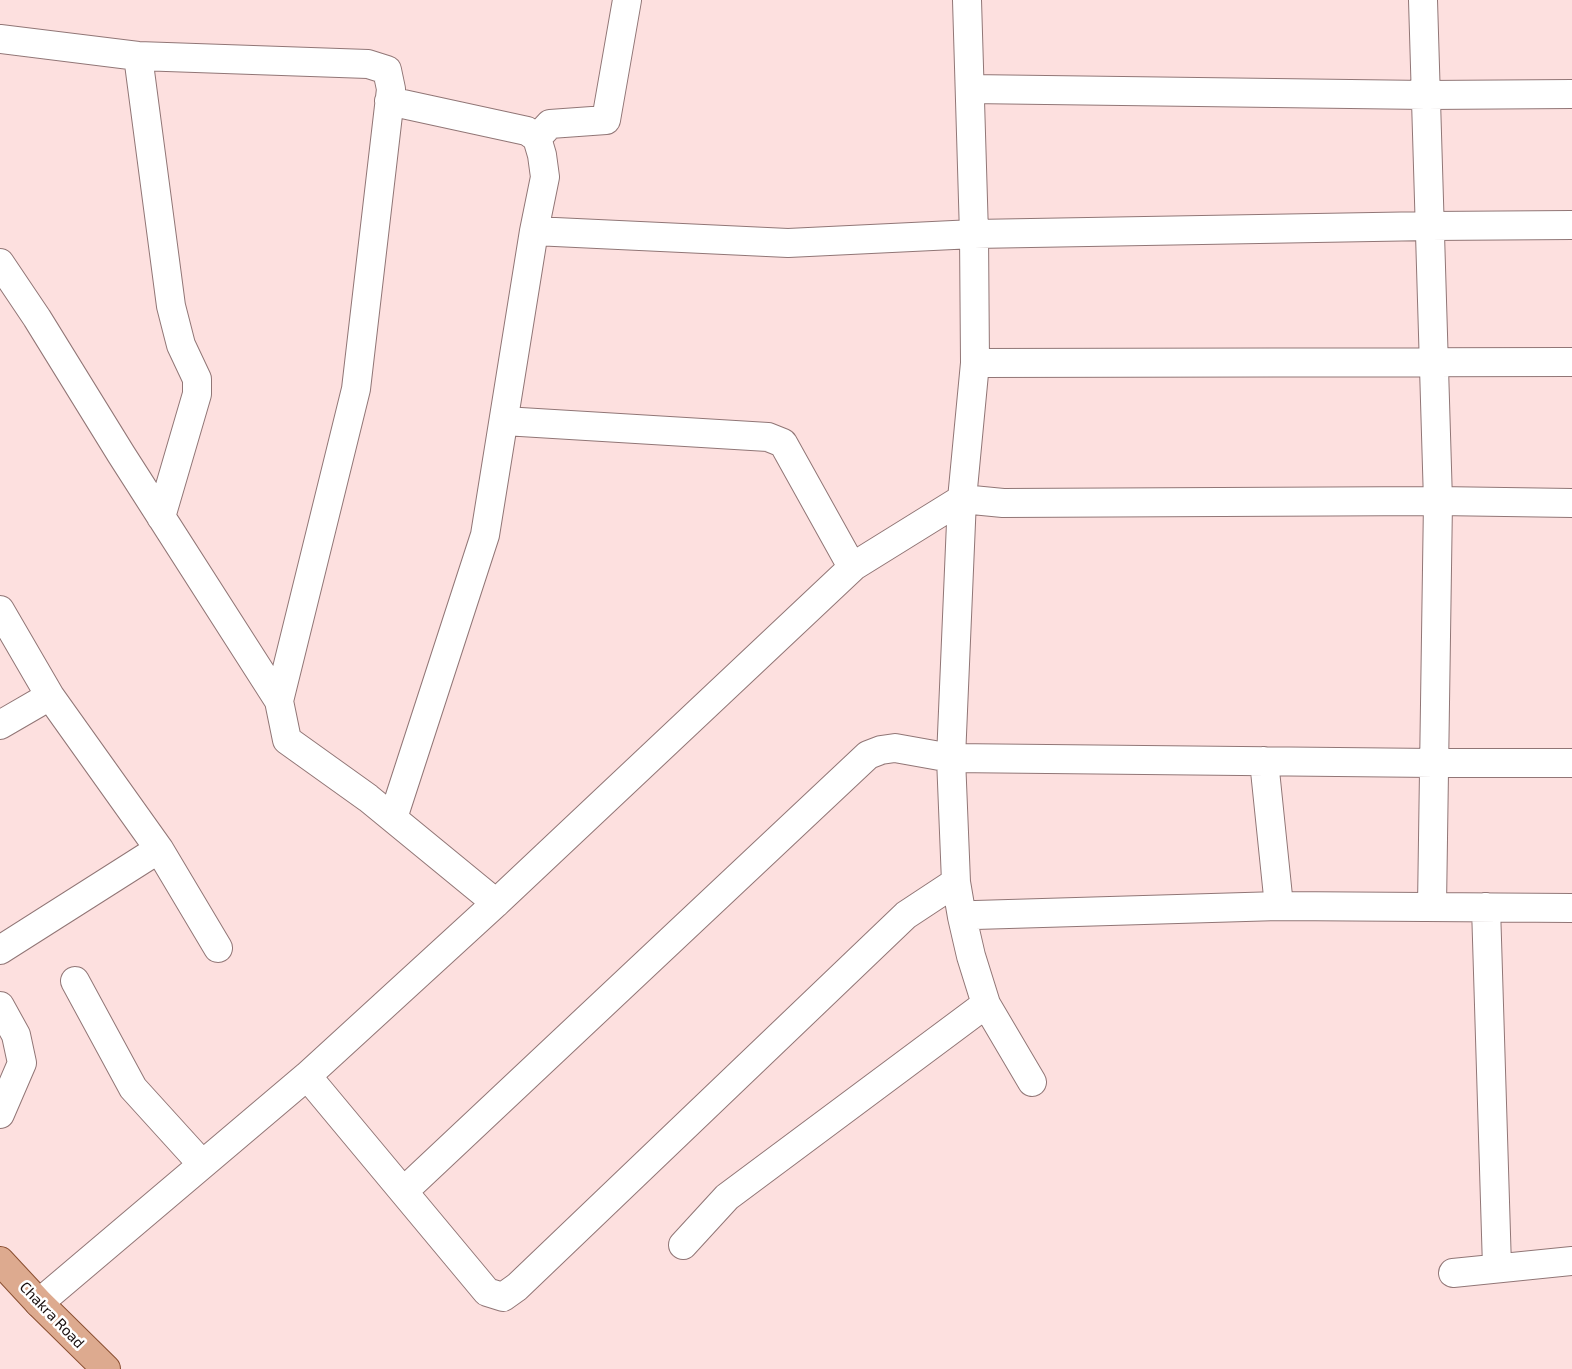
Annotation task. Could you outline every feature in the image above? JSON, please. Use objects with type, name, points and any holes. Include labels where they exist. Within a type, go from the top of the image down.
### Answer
[{"type":"main road","name":"Chakra Road","points":[[0,1261],[39,1303],[106,1369]]},
{"type":"street","points":[[537,138],[550,124],[606,120],[627,0]]},
{"type":"street","points":[[967,0],[974,234],[975,363],[962,499],[951,758],[956,882],[970,956],[986,1004],[1032,1082]]},
{"type":"street","points":[[1423,0],[1438,501],[1432,906]]},
{"type":"street","points":[[0,39],[138,56],[368,64],[387,70],[391,89],[356,389],[279,701]]},
{"type":"street","points":[[138,56],[171,306],[181,345],[196,379],[197,394],[161,517]]},
{"type":"street","points":[[970,89],[1426,95],[1572,94]]},
{"type":"street","points":[[389,100],[527,131],[537,138],[545,177],[534,231],[485,535],[393,818]]},
{"type":"street","points":[[534,231],[788,242],[974,234],[1572,224]]},
{"type":"street","points":[[0,263],[37,318],[279,701],[287,740],[393,818],[496,903]]},
{"type":"street","points":[[975,363],[1572,362]]},
{"type":"street","points":[[504,421],[768,437],[783,443],[852,568]]},
{"type":"street","points":[[39,1303],[307,1076],[496,903],[852,568],[962,499],[1003,503],[1438,501],[1572,503]]},
{"type":"street","points":[[0,610],[50,696],[159,849],[218,948]]},
{"type":"street","points":[[0,725],[50,696]]},
{"type":"street","points":[[404,1191],[868,755],[881,750],[895,748],[951,758],[1572,763]]},
{"type":"street","points":[[1264,761],[1279,906]]},
{"type":"street","points":[[0,950],[159,849]]},
{"type":"street","points":[[307,1076],[487,1292],[503,1297],[524,1280],[906,915],[956,882]]},
{"type":"street","points":[[962,917],[976,914],[1279,906],[1572,908]]},
{"type":"street","points":[[1486,907],[1497,1267]]},
{"type":"street","points":[[76,981],[134,1088],[202,1164]]},
{"type":"street","points":[[683,1245],[727,1197],[986,1004]]},
{"type":"street","points":[[0,1006],[16,1035],[22,1063],[0,1114]]},
{"type":"street","points":[[1453,1273],[1497,1267],[1572,1261]]}]
